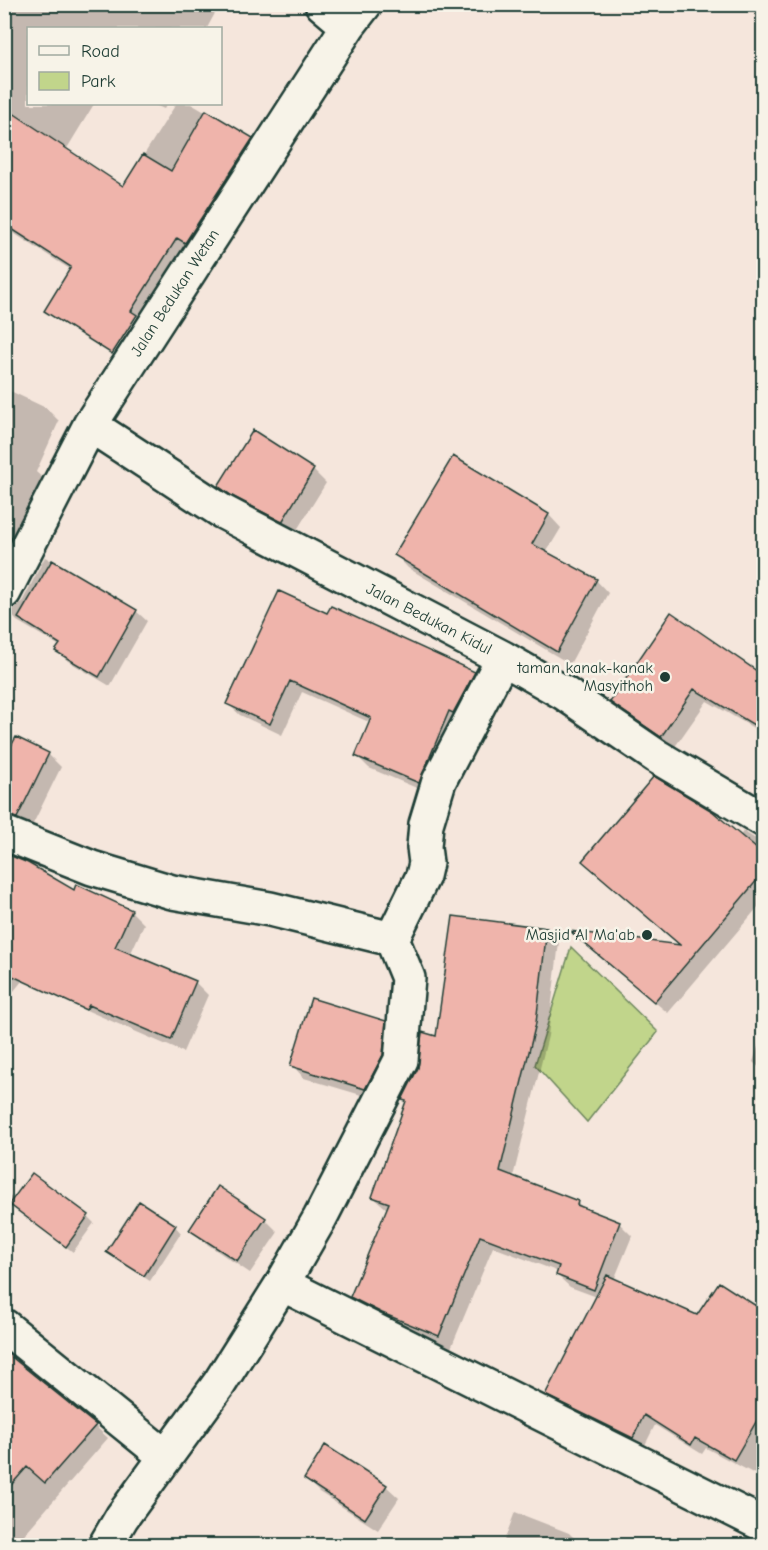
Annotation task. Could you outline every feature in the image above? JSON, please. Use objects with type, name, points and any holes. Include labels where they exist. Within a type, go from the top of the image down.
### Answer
[{"type":"street","points":[[322,4],[357,15]]},
{"type":"street","name":"Jalan Bedukan Wetan","points":[[4,592],[90,424],[357,15]]},
{"type":"street","name":"Jalan Bedukan Kidul","points":[[90,424],[223,512],[503,658],[564,693],[656,756],[764,820]]},
{"type":"street","points":[[105,1545],[122,1517],[219,1384],[282,1284],[320,1218],[401,1060],[408,978],[392,939],[423,876],[426,863],[424,847],[426,824],[439,781],[503,658]]},
{"type":"street","points":[[4,833],[92,868],[172,891],[270,909],[392,939]]},
{"type":"street","points":[[282,1284],[764,1525]]},
{"type":"street","points":[[4,1326],[166,1457]]},
{"type":"green space","points":[[571,947],[658,1032],[587,1122],[535,1065]]},
{"type":"building","points":[[4,107],[123,186],[143,154],[171,171],[206,110],[253,138],[185,243],[177,238],[131,311],[137,315],[112,354],[44,311],[71,267],[4,224]]},
{"type":"building","points":[[253,430],[314,469],[282,522],[232,496],[218,486]]},
{"type":"building","points":[[453,456],[549,514],[532,544],[597,579],[557,652],[394,555]]},
{"type":"building","points":[[52,560],[137,610],[99,677],[55,651],[60,644],[18,618]]},
{"type":"building","points":[[279,591],[327,613],[331,606],[475,672],[453,713],[449,711],[419,783],[355,756],[371,718],[290,681],[270,724],[226,704]]},
{"type":"building","name":"taman kanak-kanak Masyithoh","points":[[671,612],[764,676],[764,731],[694,689],[661,737],[610,702]]},
{"type":"building","points":[[16,737],[49,753],[17,818],[4,815],[4,759]]},
{"type":"building","points":[[654,776],[712,811],[764,855],[764,872],[654,1002],[570,931],[680,945],[582,861]]},
{"type":"building","points":[[4,853],[28,863],[74,890],[76,884],[132,910],[115,947],[196,981],[171,1040],[89,1005],[86,1010],[4,972]]},
{"type":"building","points":[[453,916],[547,928],[536,1023],[500,1171],[578,1201],[577,1205],[620,1222],[594,1290],[556,1275],[559,1266],[480,1236],[439,1336],[382,1313],[350,1297],[389,1203],[372,1197],[406,1101],[402,1100],[418,1068],[422,1032],[436,1036]]},
{"type":"building","points":[[311,998],[386,1021],[383,1055],[365,1089],[290,1066]]},
{"type":"building","points":[[32,1173],[89,1215],[66,1247],[9,1204]]},
{"type":"building","points":[[218,1186],[266,1218],[237,1261],[189,1230]]},
{"type":"building","points":[[139,1201],[176,1225],[144,1276],[106,1252]]},
{"type":"building","points":[[607,1275],[697,1315],[719,1282],[764,1311],[764,1408],[734,1460],[695,1438],[691,1445],[644,1415],[633,1438],[545,1395]]},
{"type":"building","points":[[4,1351],[96,1425],[45,1483],[27,1467],[4,1493]]},
{"type":"building","points":[[325,1445],[387,1485],[365,1519],[304,1479]]},
{"type":"place","name":"taman kanak-kanak Masyithoh","points":[[665,677]]},
{"type":"place","name":"Masjid Al Ma'ab","points":[[647,935]]}]
